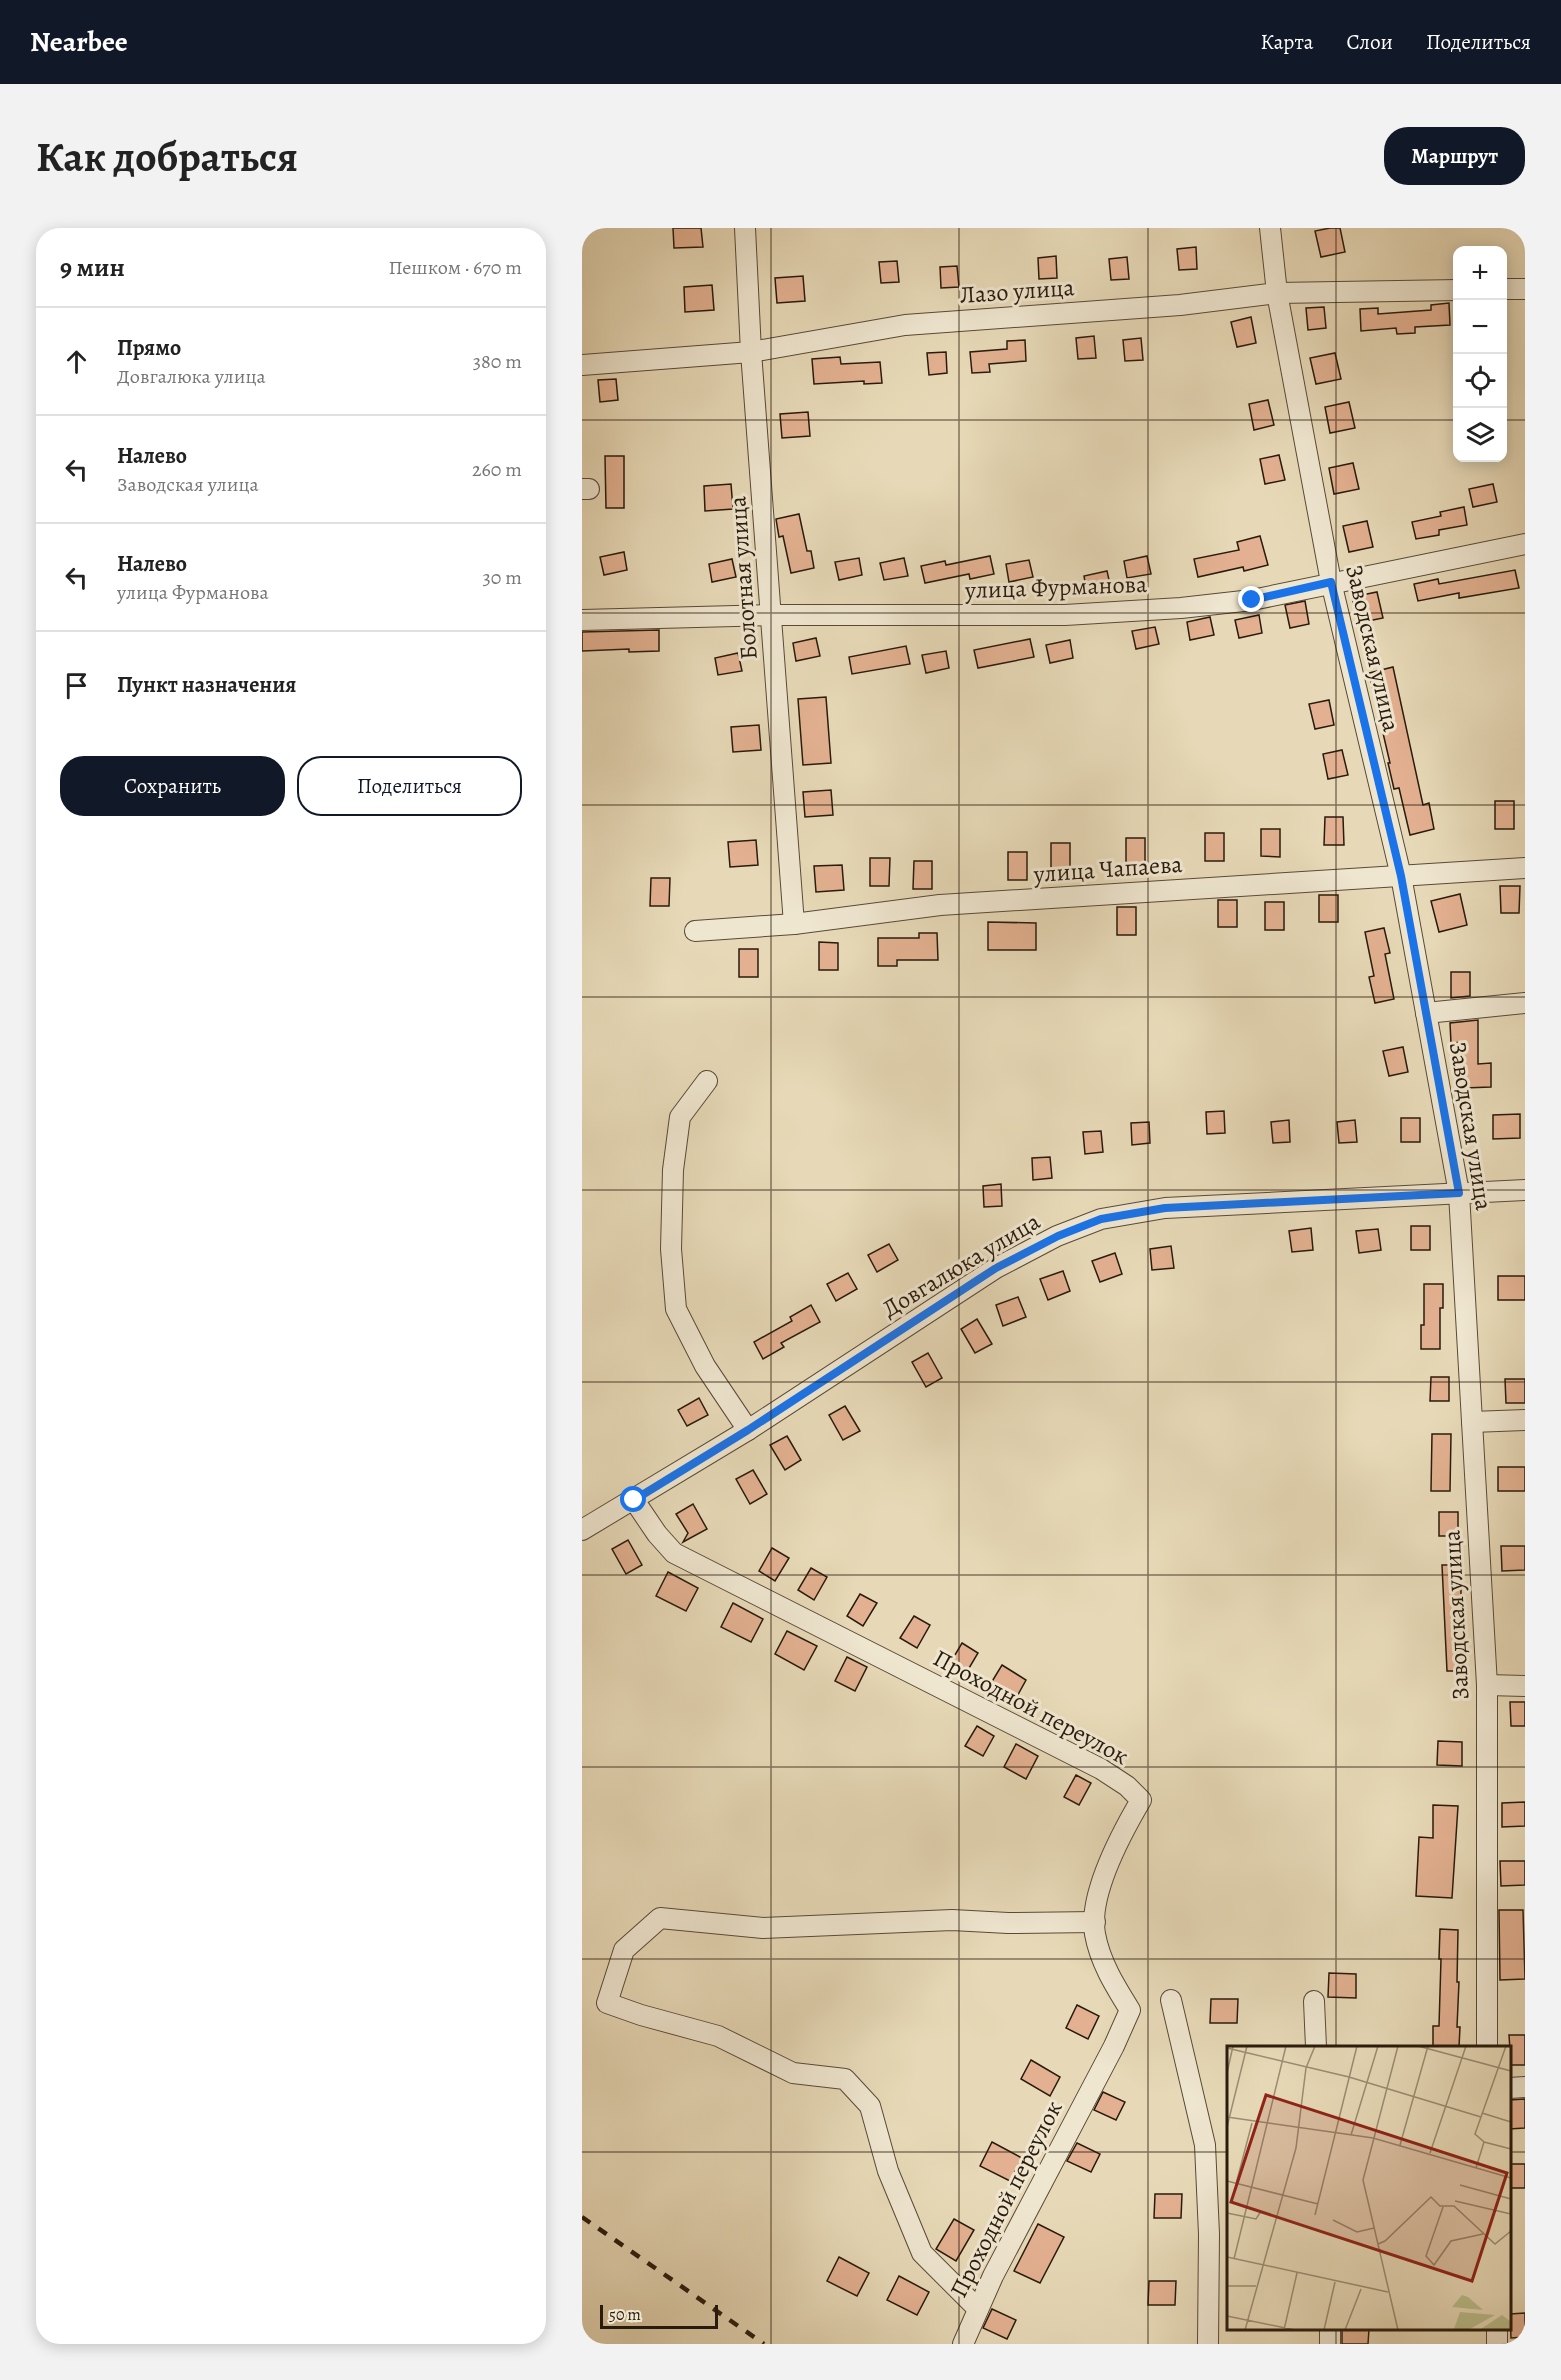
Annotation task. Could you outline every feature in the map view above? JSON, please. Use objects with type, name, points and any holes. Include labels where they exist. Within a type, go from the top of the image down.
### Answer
[{"type":"street","name":"Болотная улица","points":[[745,228],[751,352],[794,924]]},
{"type":"street","name":"Заводская улица","points":[[1270,228],[1277,293],[1331,582],[1401,876],[1459,1193],[1486,1684],[1487,2046]]},
{"type":"street","points":[[1507,289],[1525,289]]},
{"type":"street","name":"Лазо улица","points":[[582,365],[751,352],[905,325],[1180,305],[1277,293],[1453,290]]},
{"type":"street","name":"улица Фурманова","points":[[582,620],[771,615],[1088,614],[1180,608],[1252,600],[1525,544]]},
{"type":"street","name":"улица Чапаева","points":[[695,931],[794,924],[940,905],[1525,868]]},
{"type":"street","points":[[1426,1013],[1525,1003]]},
{"type":"street","points":[[707,1081],[680,1117],[673,1170],[671,1249],[676,1309],[705,1366],[748,1430]]},
{"type":"street","name":"Довгалюка улица","points":[[582,1530],[748,1430],[996,1268],[1058,1236],[1101,1219],[1165,1208],[1525,1190]]},
{"type":"street","points":[[1472,1422],[1525,1420]]},
{"type":"street","name":"Проходной переулок","points":[[634,1500],[657,1534],[674,1552],[1101,1769],[1126,1786],[1141,1800],[1123,1831],[1095,1900],[1095,1933],[1103,1963],[1130,2010],[1114,2046],[993,2276],[963,2344]]},
{"type":"street","points":[[1486,1684],[1525,1686]]},
{"type":"street","points":[[978,2309],[922,2253],[888,2171],[870,2106],[845,2079],[793,2073],[718,2036],[607,2003],[624,1950],[660,1918],[763,1928],[952,1920],[1008,1923],[1095,1922]]},
{"type":"street","points":[[1171,2000],[1205,2145],[1209,2234],[1208,2344]]},
{"type":"street","points":[[1314,2001],[1316,2046]]},
{"type":"street","points":[[1510,2088],[1525,2087]]},
{"type":"building","points":[[673,228],[701,228],[703,247],[674,248]]},
{"type":"building","points":[[1340,228],[1345,252],[1321,257],[1315,231]]},
{"type":"building","points":[[1196,247],[1197,269],[1179,270],[1177,249]]},
{"type":"building","points":[[1056,256],[1057,278],[1039,279],[1038,258]]},
{"type":"building","points":[[1127,257],[1129,279],[1111,280],[1109,259]]},
{"type":"building","points":[[897,261],[899,282],[881,283],[879,262]]},
{"type":"building","points":[[957,266],[959,287],[941,288],[940,267]]},
{"type":"building","points":[[803,276],[805,301],[777,303],[775,278]]},
{"type":"building","points":[[712,285],[714,310],[685,312],[684,287]]},
{"type":"building","points":[[1449,303],[1450,325],[1415,327],[1415,333],[1397,334],[1396,328],[1361,331],[1360,309],[1378,308],[1378,314],[1431,310],[1431,305]]},
{"type":"building","points":[[1324,307],[1326,328],[1308,330],[1306,308]]},
{"type":"building","points":[[1251,317],[1256,343],[1237,347],[1231,322]]},
{"type":"building","points":[[1094,336],[1096,358],[1078,359],[1076,338]]},
{"type":"building","points":[[1141,338],[1143,360],[1125,361],[1123,340]]},
{"type":"building","points":[[1025,340],[1026,361],[989,364],[990,372],[972,373],[970,352],[1007,349],[1007,341]]},
{"type":"building","points":[[946,352],[947,373],[929,375],[927,353]]},
{"type":"building","points":[[1335,353],[1341,379],[1316,384],[1310,358]]},
{"type":"building","points":[[840,357],[841,364],[880,362],[882,383],[864,384],[864,381],[814,384],[812,359]]},
{"type":"building","points":[[616,379],[618,400],[600,402],[598,380]]},
{"type":"building","points":[[1268,400],[1274,425],[1254,430],[1249,404]]},
{"type":"building","points":[[1349,402],[1355,428],[1330,433],[1325,407]]},
{"type":"building","points":[[808,412],[810,436],[782,438],[780,414]]},
{"type":"building","points":[[1279,455],[1285,480],[1265,484],[1260,459]]},
{"type":"building","points":[[605,456],[624,456],[624,508],[606,508]]},
{"type":"building","points":[[1353,463],[1359,489],[1334,494],[1329,468]]},
{"type":"building","points":[[731,484],[733,509],[705,511],[704,486]]},
{"type":"building","points":[[1493,484],[1497,502],[1473,507],[1469,489]]},
{"type":"building","points":[[1464,507],[1467,525],[1439,530],[1439,535],[1416,539],[1412,522],[1441,516],[1440,512]]},
{"type":"building","points":[[799,514],[807,551],[811,551],[814,568],[791,573],[783,536],[779,537],[776,519]]},
{"type":"building","points":[[1367,521],[1373,547],[1349,552],[1343,526]]},
{"type":"building","points":[[1260,536],[1268,565],[1244,571],[1243,567],[1198,577],[1194,559],[1239,550],[1237,542]]},
{"type":"building","points":[[624,552],[627,570],[604,575],[600,557]]},
{"type":"building","points":[[990,556],[994,574],[970,579],[969,574],[925,583],[921,566],[945,561],[946,565]]},
{"type":"building","points":[[1147,556],[1151,574],[1127,578],[1124,561]]},
{"type":"building","points":[[859,558],[862,575],[839,580],[835,562]]},
{"type":"building","points":[[904,558],[908,576],[884,580],[880,563]]},
{"type":"building","points":[[732,559],[736,577],[712,582],[709,564]]},
{"type":"building","points":[[1029,560],[1033,577],[1009,582],[1006,564]]},
{"type":"building","points":[[1515,570],[1519,588],[1459,598],[1459,593],[1418,601],[1414,584],[1438,579],[1439,584]]},
{"type":"building","points":[[1107,571],[1111,589],[1087,593],[1084,576]]},
{"type":"building","points":[[1377,592],[1383,618],[1358,623],[1352,597]]},
{"type":"building","points":[[1305,601],[1309,624],[1290,628],[1285,605]]},
{"type":"building","points":[[1259,615],[1262,633],[1239,638],[1235,620]]},
{"type":"building","points":[[1210,617],[1214,635],[1190,640],[1187,622]]},
{"type":"building","points":[[1155,627],[1159,644],[1136,649],[1132,631]]},
{"type":"building","points":[[659,630],[659,651],[629,652],[629,649],[582,651],[582,632]]},
{"type":"building","points":[[816,638],[820,656],[796,661],[793,643]]},
{"type":"building","points":[[1030,639],[1034,657],[978,668],[974,650]]},
{"type":"building","points":[[1070,640],[1073,658],[1050,663],[1046,645]]},
{"type":"building","points":[[906,646],[910,664],[852,674],[849,657]]},
{"type":"building","points":[[946,651],[949,668],[926,673],[922,655]]},
{"type":"building","points":[[738,653],[742,671],[718,675],[715,658]]},
{"type":"building","points":[[1393,667],[1423,805],[1429,803],[1434,829],[1410,835],[1399,788],[1394,789],[1369,673]]},
{"type":"building","points":[[826,697],[831,763],[803,765],[798,699]]},
{"type":"building","points":[[1329,700],[1334,725],[1315,729],[1309,704]]},
{"type":"building","points":[[759,725],[761,750],[733,752],[731,727]]},
{"type":"building","points":[[1342,750],[1348,775],[1328,779],[1323,754]]},
{"type":"building","points":[[831,790],[833,815],[805,817],[803,792]]},
{"type":"building","points":[[1495,801],[1514,801],[1514,829],[1495,829]]},
{"type":"building","points":[[1325,817],[1343,817],[1344,845],[1324,845]]},
{"type":"building","points":[[1261,829],[1280,829],[1280,857],[1261,856]]},
{"type":"building","points":[[1205,833],[1224,833],[1224,861],[1205,861]]},
{"type":"building","points":[[1126,838],[1145,838],[1145,866],[1126,866]]},
{"type":"building","points":[[756,840],[758,865],[730,867],[728,842]]},
{"type":"building","points":[[1051,843],[1070,843],[1070,871],[1051,871]]},
{"type":"building","points":[[1008,852],[1027,852],[1027,880],[1008,880]]},
{"type":"building","points":[[870,858],[890,858],[889,886],[870,886]]},
{"type":"building","points":[[914,861],[932,861],[932,889],[913,889]]},
{"type":"building","points":[[842,865],[844,890],[816,892],[814,866]]},
{"type":"building","points":[[651,878],[670,878],[669,906],[650,906]]},
{"type":"building","points":[[1500,886],[1520,886],[1519,913],[1501,913]]},
{"type":"building","points":[[1460,894],[1467,925],[1439,932],[1431,901]]},
{"type":"building","points":[[1319,895],[1338,895],[1338,922],[1319,922]]},
{"type":"building","points":[[1218,900],[1237,900],[1237,927],[1218,927]]},
{"type":"building","points":[[1265,902],[1284,902],[1284,930],[1265,930]]},
{"type":"building","points":[[1117,907],[1136,907],[1136,935],[1117,935]]},
{"type":"building","points":[[988,922],[1036,923],[1036,950],[988,950]]},
{"type":"building","points":[[1384,928],[1390,953],[1385,954],[1394,999],[1375,1003],[1369,977],[1374,976],[1365,932]]},
{"type":"building","points":[[919,933],[937,933],[938,960],[897,960],[897,966],[878,966],[878,938],[919,938]]},
{"type":"building","points":[[819,942],[838,943],[838,970],[819,970]]},
{"type":"building","points":[[739,949],[758,949],[758,977],[739,977]]},
{"type":"building","points":[[1451,972],[1470,972],[1470,996],[1451,998]]},
{"type":"building","points":[[1478,1020],[1478,1064],[1491,1063],[1491,1087],[1464,1088],[1463,1042],[1451,1043],[1450,1023]]},
{"type":"building","points":[[1403,1047],[1408,1072],[1389,1076],[1383,1051]]},
{"type":"building","points":[[1224,1111],[1225,1133],[1207,1134],[1206,1112]]},
{"type":"building","points":[[1520,1114],[1520,1138],[1493,1139],[1493,1115]]},
{"type":"building","points":[[1401,1118],[1420,1118],[1420,1142],[1401,1142]]},
{"type":"building","points":[[1289,1120],[1290,1142],[1273,1143],[1271,1122]]},
{"type":"building","points":[[1355,1120],[1357,1142],[1339,1143],[1337,1122]]},
{"type":"building","points":[[1149,1122],[1150,1143],[1132,1145],[1131,1123]]},
{"type":"building","points":[[1101,1131],[1103,1152],[1085,1154],[1083,1132]]},
{"type":"building","points":[[1050,1157],[1052,1178],[1033,1180],[1032,1158]]},
{"type":"building","points":[[1001,1184],[1002,1206],[984,1207],[983,1186]]},
{"type":"building","points":[[1411,1226],[1430,1226],[1430,1250],[1411,1250]]},
{"type":"building","points":[[1311,1228],[1313,1250],[1292,1252],[1289,1231]]},
{"type":"building","points":[[1378,1229],[1381,1250],[1359,1253],[1356,1231]]},
{"type":"building","points":[[889,1244],[898,1260],[877,1272],[868,1255]]},
{"type":"building","points":[[1171,1246],[1174,1268],[1152,1270],[1150,1249]]},
{"type":"building","points":[[1115,1253],[1122,1274],[1100,1282],[1092,1261]]},
{"type":"building","points":[[1063,1271],[1070,1291],[1048,1300],[1040,1279]]},
{"type":"building","points":[[848,1273],[857,1289],[836,1301],[827,1284]]},
{"type":"building","points":[[1498,1276],[1525,1276],[1525,1300],[1498,1300]]},
{"type":"building","points":[[1424,1284],[1443,1284],[1443,1308],[1440,1308],[1440,1349],[1421,1349],[1421,1325],[1424,1325]]},
{"type":"building","points":[[1018,1297],[1026,1317],[1003,1326],[996,1305]]},
{"type":"building","points":[[811,1305],[820,1322],[781,1343],[784,1347],[763,1359],[754,1342],[792,1321],[790,1317]]},
{"type":"building","points":[[977,1319],[992,1344],[975,1353],[961,1329]]},
{"type":"building","points":[[928,1353],[942,1378],[926,1387],[912,1362]]},
{"type":"building","points":[[1431,1377],[1449,1377],[1449,1401],[1430,1401]]},
{"type":"building","points":[[1505,1379],[1525,1379],[1525,1403],[1506,1403]]},
{"type":"building","points":[[699,1398],[708,1415],[687,1426],[678,1410]]},
{"type":"building","points":[[845,1406],[860,1431],[843,1440],[829,1415]]},
{"type":"building","points":[[1432,1434],[1451,1434],[1450,1491],[1431,1491]]},
{"type":"building","points":[[787,1436],[801,1460],[785,1470],[770,1445]]},
{"type":"building","points":[[1498,1467],[1525,1467],[1525,1491],[1498,1491]]},
{"type":"building","points":[[753,1470],[767,1494],[750,1504],[736,1479]]},
{"type":"building","points":[[693,1504],[707,1529],[683,1542],[688,1533],[676,1514]]},
{"type":"building","points":[[1439,1512],[1458,1512],[1458,1536],[1439,1536]]},
{"type":"building","points":[[628,1540],[642,1565],[626,1574],[612,1549]]},
{"type":"building","points":[[1501,1546],[1525,1546],[1525,1570],[1502,1571]]},
{"type":"building","points":[[772,1548],[789,1558],[775,1581],[759,1571]]},
{"type":"building","points":[[1442,1565],[1461,1565],[1461,1612],[1463,1647],[1466,1647],[1466,1671],[1447,1671]]},
{"type":"building","points":[[811,1568],[827,1577],[814,1600],[798,1590]]},
{"type":"building","points":[[668,1572],[698,1588],[686,1611],[656,1596]]},
{"type":"building","points":[[860,1594],[877,1603],[863,1626],[847,1616]]},
{"type":"building","points":[[733,1603],[763,1619],[751,1642],[721,1627]]},
{"type":"building","points":[[914,1616],[930,1625],[917,1648],[900,1638]]},
{"type":"building","points":[[787,1631],[817,1646],[804,1670],[775,1654]]},
{"type":"building","points":[[962,1643],[978,1653],[965,1675],[949,1665]]},
{"type":"building","points":[[847,1657],[867,1667],[855,1691],[835,1681]]},
{"type":"building","points":[[1002,1665],[1026,1680],[1015,1700],[988,1688]]},
{"type":"building","points":[[1510,1702],[1525,1702],[1525,1726],[1511,1726]]},
{"type":"building","points":[[977,1726],[994,1736],[983,1756],[965,1746]]},
{"type":"building","points":[[1438,1741],[1462,1742],[1462,1766],[1437,1765]]},
{"type":"building","points":[[1016,1744],[1038,1756],[1026,1779],[1004,1767]]},
{"type":"building","points":[[1076,1775],[1091,1783],[1079,1805],[1064,1797]]},
{"type":"building","points":[[1525,1802],[1525,1826],[1502,1827],[1502,1803]]},
{"type":"building","points":[[1433,1805],[1458,1806],[1452,1898],[1416,1896],[1419,1837],[1433,1838]]},
{"type":"building","points":[[1500,1861],[1525,1861],[1525,1885],[1501,1886]]},
{"type":"building","points":[[1499,1910],[1523,1910],[1525,1979],[1500,1980]]},
{"type":"building","points":[[1440,1929],[1458,1930],[1457,2027],[1460,2027],[1459,2046],[1433,2046],[1433,2026],[1439,2026],[1441,1959],[1439,1959]]},
{"type":"building","points":[[1329,1973],[1356,1974],[1356,1998],[1328,1997]]},
{"type":"building","points":[[1211,1999],[1238,1999],[1237,2023],[1210,2023]]},
{"type":"building","points":[[1077,2005],[1099,2016],[1088,2039],[1066,2028]]},
{"type":"building","points":[[1509,2035],[1525,2035],[1525,2065],[1511,2065]]},
{"type":"building","points":[[1031,2060],[1060,2077],[1050,2096],[1021,2079]]},
{"type":"building","points":[[1103,2092],[1125,2102],[1116,2120],[1094,2110]]},
{"type":"building","points":[[1525,2099],[1525,2128],[1510,2129],[1510,2100]]},
{"type":"building","points":[[992,2142],[1022,2158],[1010,2181],[980,2166]]},
{"type":"building","points":[[1077,2143],[1100,2154],[1091,2172],[1067,2161]]},
{"type":"building","points":[[1510,2164],[1525,2164],[1525,2188],[1510,2188]]},
{"type":"building","points":[[1155,2194],[1182,2194],[1181,2218],[1154,2218]]},
{"type":"building","points":[[954,2219],[974,2230],[956,2261],[936,2249]]},
{"type":"building","points":[[1038,2224],[1064,2237],[1040,2283],[1014,2271]]},
{"type":"building","points":[[839,2257],[869,2273],[857,2296],[827,2281]]},
{"type":"building","points":[[899,2276],[929,2292],[917,2315],[887,2300]]},
{"type":"building","points":[[1149,2281],[1176,2281],[1175,2305],[1148,2305]]},
{"type":"building","points":[[992,2309],[1016,2320],[1007,2339],[983,2328]]},
{"type":"building","points":[[1525,2313],[1525,2337],[1511,2338],[1510,2314]]},
{"type":"building","points":[[1342,2329],[1369,2329],[1368,2344],[1342,2344]]},
{"type":"railway","points":[[582,2217],[764,2344]]},
{"type":"route","points":[[634,1500],[748,1430],[996,1268],[1058,1236],[1101,1219],[1165,1208],[1459,1193],[1401,876],[1331,582],[1252,600]]}]
